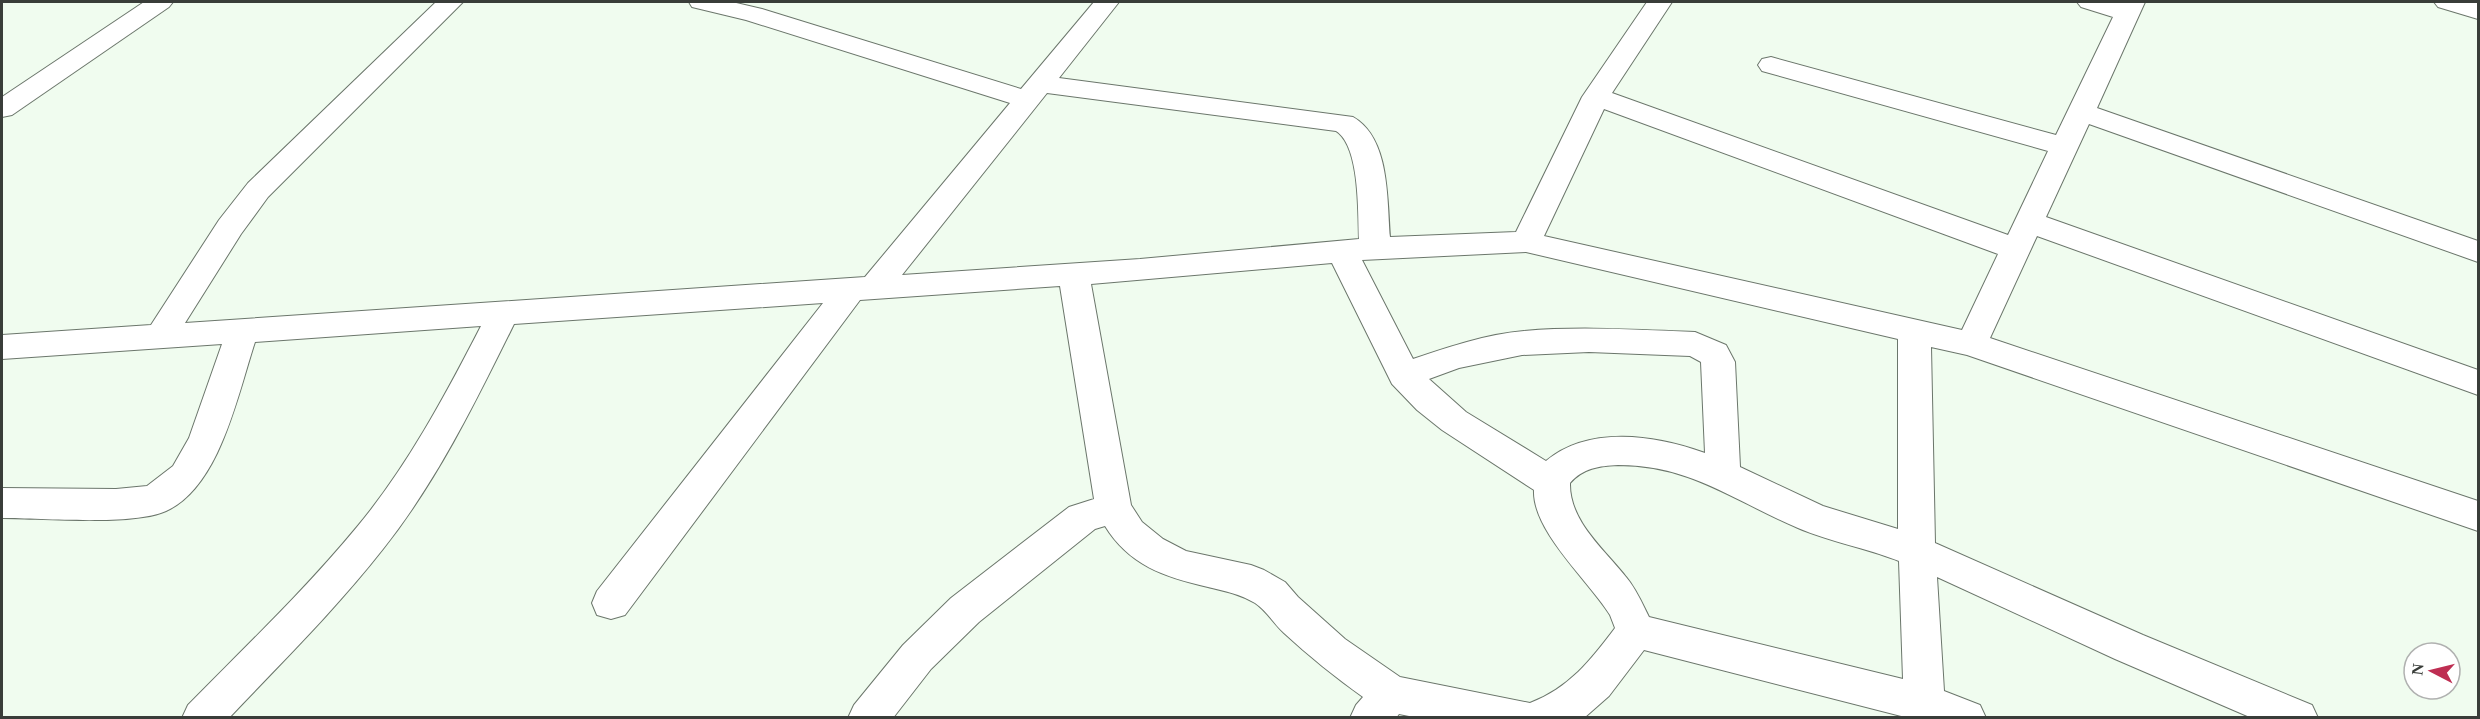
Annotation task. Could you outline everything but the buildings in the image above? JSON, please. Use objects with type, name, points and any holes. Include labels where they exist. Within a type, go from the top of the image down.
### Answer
[{"type":"street","points":[[2,109],[160,2]]},
{"type":"street","points":[[161,335],[230,227],[258,190],[450,2]]},
{"type":"street","points":[[701,2],[759,8],[1035,92],[1343,123],[1354,130],[1360,138],[1371,189],[1375,248]]},
{"type":"street","points":[[611,603],[863,288],[1035,92],[1107,2]]},
{"type":"street","points":[[1526,242],[1596,97],[1659,2]]},
{"type":"street","points":[[1971,344],[2130,7],[2090,2]]},
{"type":"street","points":[[2447,2],[2478,11]]},
{"type":"street","points":[[1771,65],[2064,146]]},
{"type":"street","points":[[1596,97],[2478,383]]},
{"type":"street","points":[[2081,111],[2478,252]]},
{"type":"street","points":[[2,347],[1074,274],[1375,248],[1526,242],[1971,344],[2478,516]]},
{"type":"street","points":[[1342,251],[1404,375],[1429,401],[1454,421],[1552,483]]},
{"type":"street","points":[[1074,274],[1113,508],[1129,533],[1150,550],[1179,565],[1251,581],[1272,594],[1284,609],[1331,651],[1381,706],[1521,717]]},
{"type":"street","points":[[202,717],[312,605],[371,537],[417,471],[458,402],[504,312]]},
{"type":"street","points":[[2,503],[116,504],[155,500],[186,476],[206,439],[243,330]]},
{"type":"street","points":[[1914,331],[1917,553],[1924,703]]},
{"type":"street","points":[[1404,375],[1455,357],[1522,343],[1589,340],[1695,344],[1714,354],[1718,362],[1723,474]]},
{"type":"street","points":[[1636,631],[1621,600],[1552,505],[1552,483],[1560,470],[1575,459],[1601,451],[1660,453],[1692,461],[1766,494],[1790,509],[1832,526],[1892,543],[1917,553],[2019,595],[2129,647],[2298,717]]},
{"type":"street","points":[[868,717],[917,657],[965,610],[1082,518],[1113,508]]},
{"type":"street","points":[[1636,631],[1924,703],[1966,717]]},
{"type":"street","points":[[1554,716],[1590,691],[1636,631]]}]
